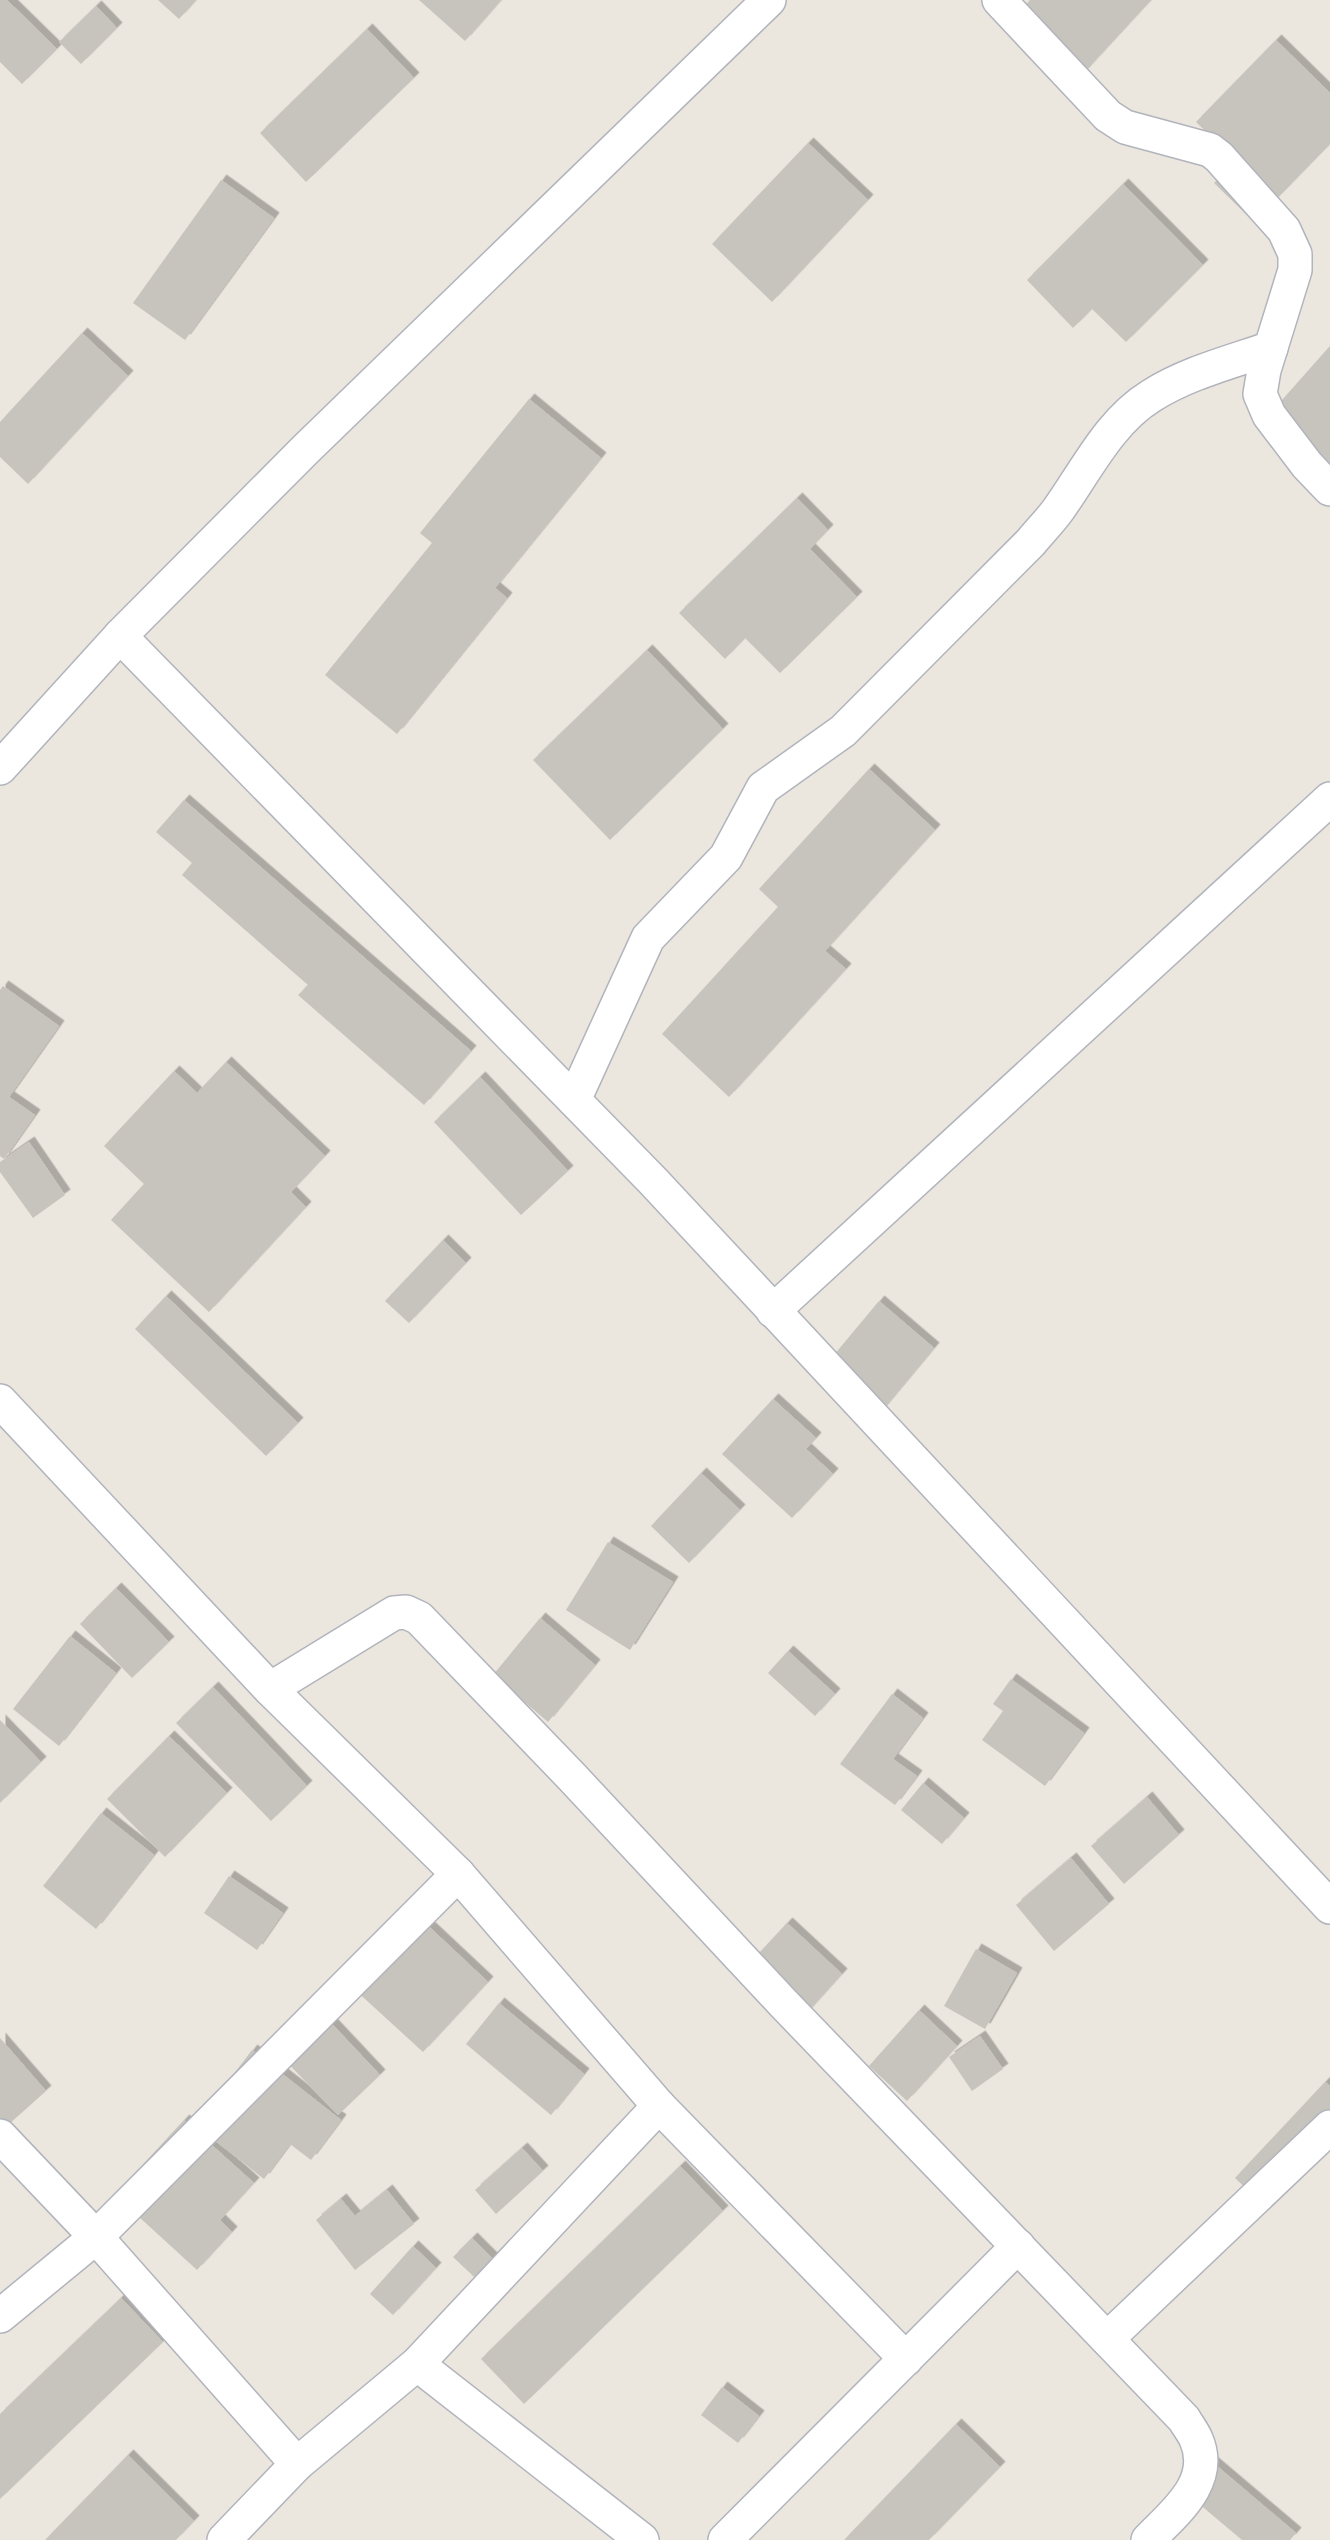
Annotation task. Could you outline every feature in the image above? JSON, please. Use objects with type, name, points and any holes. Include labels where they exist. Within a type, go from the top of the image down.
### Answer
[{"type":"street","points":[[0,768],[120,636],[313,441],[769,0]]},
{"type":"street","points":[[999,0],[1108,116],[1135,131],[1173,138],[1210,150],[1219,157],[1284,230],[1295,254],[1295,270],[1260,384],[1262,402],[1269,415],[1307,465],[1330,489]]},
{"type":"street","points":[[574,1100],[648,938],[726,857],[763,788],[843,731],[1031,542],[1056,512],[1109,436],[1129,413],[1150,396],[1185,378],[1271,348]]},
{"type":"street","points":[[120,636],[574,1100],[1330,1907]]},
{"type":"street","points":[[772,1311],[1330,799]]},
{"type":"street","points":[[0,1401],[270,1689],[458,1874],[659,2106],[906,2359]]},
{"type":"street","points":[[270,1689],[394,1613],[406,1612],[419,1618],[580,1785],[784,2004],[1184,2419],[1197,2440],[1201,2462],[1198,2477],[1192,2494],[1148,2540]]},
{"type":"street","points":[[0,2316],[96,2237],[458,1874]]},
{"type":"street","points":[[224,2540],[297,2464],[417,2364],[659,2106]]},
{"type":"street","points":[[1107,2339],[1330,2127]]},
{"type":"street","points":[[0,2136],[96,2237],[297,2464]]},
{"type":"street","points":[[726,2540],[1018,2246]]},
{"type":"street","points":[[417,2364],[642,2540]]},
{"type":"building","points":[[0,0],[7,0],[57,49],[22,84],[0,62]]},
{"type":"building","points":[[158,0],[196,0],[179,19]]},
{"type":"building","points":[[419,0],[501,0],[465,41]]},
{"type":"building","points":[[1030,0],[1151,0],[1079,78],[1014,18]]},
{"type":"building","points":[[96,6],[117,28],[81,64],[59,42]]},
{"type":"building","points":[[367,29],[414,78],[306,182],[260,133]]},
{"type":"building","points":[[1276,40],[1330,93],[1330,144],[1254,222],[1214,183],[1236,161],[1196,122]]},
{"type":"building","points":[[808,143],[868,200],[772,302],[712,244]]},
{"type":"building","points":[[221,180],[274,218],[185,340],[133,303]]},
{"type":"building","points":[[1123,184],[1203,265],[1126,342],[1092,309],[1073,328],[1027,280]]},
{"type":"building","points":[[82,333],[128,376],[28,484],[0,457],[0,422]]},
{"type":"building","points":[[1330,346],[1330,483],[1258,427]]},
{"type":"building","points":[[529,399],[601,458],[495,588],[507,598],[397,734],[325,675],[432,543],[420,533]]},
{"type":"building","points":[[797,498],[828,530],[810,549],[857,597],[780,673],[745,638],[725,659],[679,613]]},
{"type":"building","points":[[647,650],[723,729],[610,840],[533,760]]},
{"type":"building","points":[[869,769],[935,830],[825,951],[846,969],[729,1097],[662,1034],[778,907],[759,889]]},
{"type":"building","points":[[184,800],[471,1051],[424,1105],[298,995],[308,985],[182,875],[192,863],[156,832]]},
{"type":"building","points":[[3,986],[59,1026],[9,1097],[35,1115],[4,1159],[0,1156],[0,990]]},
{"type":"building","points":[[226,1062],[325,1156],[291,1192],[306,1207],[209,1312],[111,1220],[144,1184],[104,1146],[174,1071],[197,1093]]},
{"type":"building","points":[[480,1077],[568,1171],[521,1215],[434,1122]]},
{"type":"building","points":[[29,1142],[65,1195],[33,1218],[0,1172],[0,1162]]},
{"type":"building","points":[[443,1240],[466,1263],[409,1323],[385,1301]]},
{"type":"building","points":[[166,1296],[298,1423],[266,1456],[135,1329]]},
{"type":"building","points":[[879,1301],[934,1348],[879,1414],[824,1367]]},
{"type":"building","points":[[773,1399],[816,1438],[806,1449],[833,1474],[792,1518],[722,1454]]},
{"type":"building","points":[[701,1473],[740,1510],[689,1563],[651,1526]]},
{"type":"building","points":[[608,1542],[673,1582],[630,1650],[566,1610]]},
{"type":"building","points":[[116,1588],[169,1642],[132,1678],[80,1624]]},
{"type":"building","points":[[540,1618],[595,1665],[548,1722],[493,1675]]},
{"type":"building","points":[[70,1636],[116,1673],[59,1746],[13,1709]]},
{"type":"building","points":[[788,1651],[835,1694],[815,1716],[768,1673]]},
{"type":"building","points":[[1011,1679],[1084,1733],[1045,1786],[982,1740],[1003,1711],[993,1704]]},
{"type":"building","points":[[213,1687],[307,1786],[271,1821],[176,1723]]},
{"type":"building","points":[[892,1694],[923,1718],[893,1759],[917,1776],[895,1805],[840,1764]]},
{"type":"building","points":[[0,1720],[41,1762],[0,1803]]},
{"type":"building","points":[[169,1736],[227,1793],[165,1857],[107,1799]]},
{"type":"building","points":[[923,1783],[964,1818],[942,1844],[901,1810]]},
{"type":"building","points":[[1147,1797],[1179,1835],[1124,1884],[1091,1846]]},
{"type":"building","points":[[101,1813],[154,1855],[96,1929],[43,1886]]},
{"type":"building","points":[[1071,1858],[1109,1904],[1054,1951],[1016,1905]]},
{"type":"building","points":[[229,1876],[283,1913],[257,1950],[204,1913]]},
{"type":"building","points":[[407,1906],[488,1982],[423,2052],[341,1977]]},
{"type":"building","points":[[787,1923],[842,1974],[804,2016],[749,1964]]},
{"type":"building","points":[[976,1949],[1017,1973],[985,2029],[944,2006]]},
{"type":"building","points":[[499,2003],[584,2074],[551,2115],[466,2044]]},
{"type":"building","points":[[317,2008],[380,2075],[338,2115],[274,2049]]},
{"type":"building","points":[[919,2010],[957,2046],[907,2101],[869,2066]]},
{"type":"building","points":[[980,2036],[1003,2069],[972,2091],[949,2057]]},
{"type":"building","points":[[0,2038],[46,2091],[0,2132]]},
{"type":"building","points":[[252,2050],[341,2120],[311,2160],[290,2144],[264,2179],[195,2125]]},
{"type":"building","points":[[1325,2082],[1330,2086],[1330,2123],[1258,2200],[1235,2178]]},
{"type":"building","points":[[184,2120],[254,2183],[220,2220],[232,2232],[197,2270],[115,2195]]},
{"type":"building","points":[[522,2148],[543,2171],[496,2214],[475,2190]]},
{"type":"building","points":[[680,2166],[723,2211],[524,2404],[481,2359]]},
{"type":"building","points":[[387,2190],[414,2224],[355,2270],[316,2220],[341,2199],[355,2216]]},
{"type":"building","points":[[472,2238],[508,2274],[490,2292],[453,2257]]},
{"type":"building","points":[[413,2246],[436,2268],[393,2315],[370,2294]]},
{"type":"building","points":[[121,2298],[163,2342],[0,2499],[0,2414]]},
{"type":"building","points":[[722,2387],[759,2416],[738,2443],[701,2415]]},
{"type":"building","points":[[956,2424],[1000,2467],[929,2540],[844,2540]]},
{"type":"building","points":[[128,2455],[194,2521],[176,2540],[45,2540]]},
{"type":"building","points":[[1211,2461],[1296,2533],[1290,2540],[1242,2540],[1185,2492]]}]
